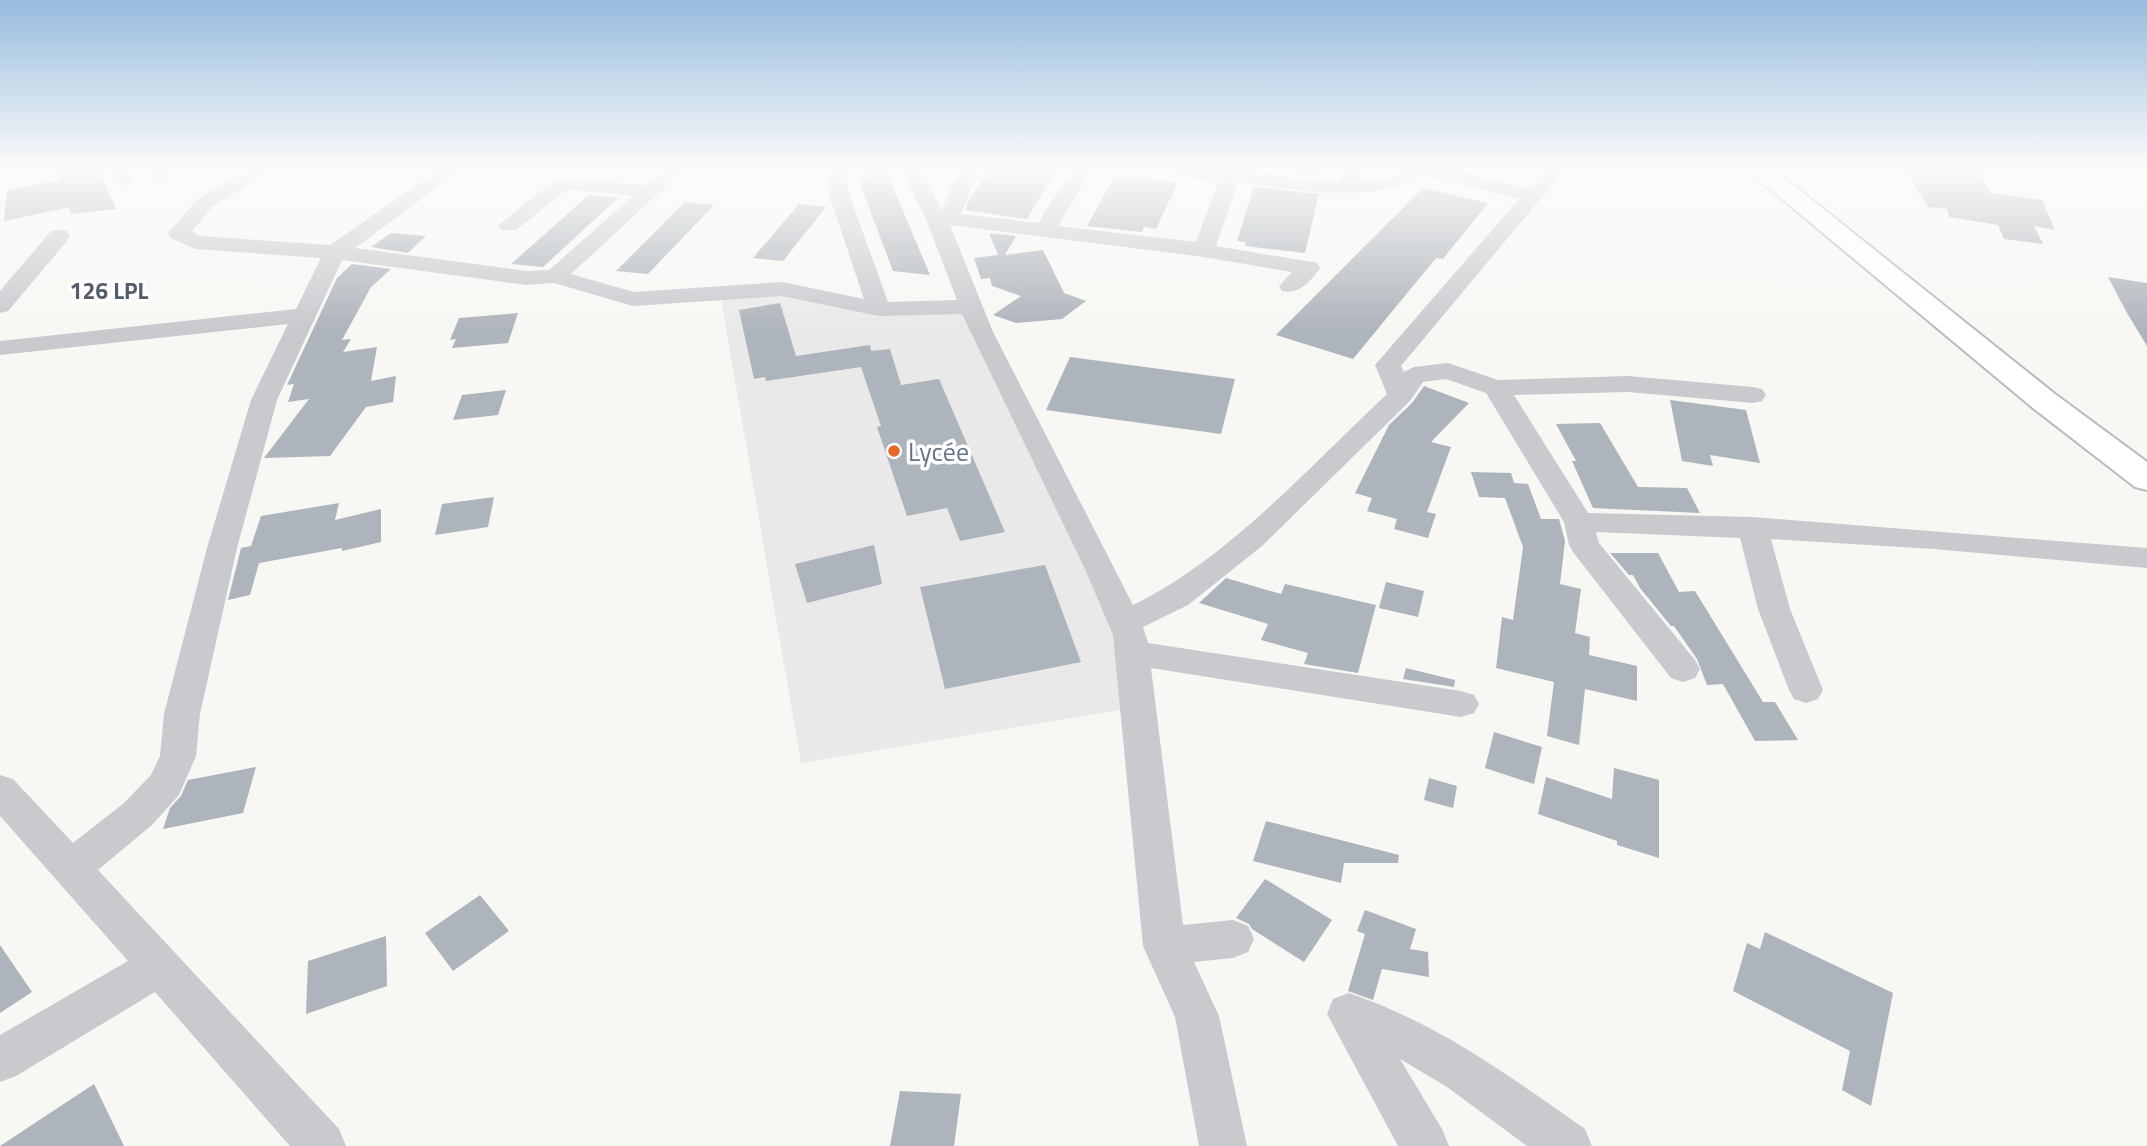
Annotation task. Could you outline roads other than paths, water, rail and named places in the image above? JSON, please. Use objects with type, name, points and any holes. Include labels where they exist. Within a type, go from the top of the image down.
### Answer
[{"type":"highway","points":[[1822,221],[2045,401],[2147,479]]},
{"type":"highway","points":[[1853,221],[2068,391],[2147,449]]},
{"type":"street","points":[[189,221],[179,233],[195,242],[335,252],[526,278],[555,276],[632,299],[782,289],[879,309],[971,307]]},
{"type":"street","points":[[71,868],[138,814],[166,784],[178,756],[182,714],[222,548],[264,400],[335,252],[379,221]]},
{"type":"street","points":[[509,226],[515,221]]},
{"type":"street","points":[[555,276],[617,221]]},
{"type":"street","points":[[849,221],[879,309]]},
{"type":"street","points":[[944,221],[981,332],[1101,569],[1128,638],[1164,946],[1198,1016],[1223,1146]]},
{"type":"street","points":[[964,221],[1204,250],[1309,268],[1290,286]]},
{"type":"street","points":[[1044,231],[1050,221]]},
{"type":"street","points":[[1204,250],[1214,221]]},
{"type":"street","points":[[1128,638],[1251,539],[1401,378],[1516,221]]},
{"type":"street","points":[[0,306],[59,236]]},
{"type":"street","points":[[0,348],[305,315]]},
{"type":"street","points":[[1401,378],[1448,371],[1496,388],[1628,384],[1753,395]]},
{"type":"street","points":[[1496,388],[1579,522],[1584,545],[1684,669]]},
{"type":"street","points":[[1579,522],[1752,527],[1997,542],[2147,558]]},
{"type":"street","points":[[1752,527],[1774,609],[1806,690]]},
{"type":"street","points":[[1128,638],[1461,704]]},
{"type":"street","points":[[0,790],[322,1146]]},
{"type":"street","points":[[1164,946],[1233,939]]},
{"type":"street","points":[[0,1060],[159,966]]},
{"type":"street","points":[[1425,1146],[1349,1014],[1381,1024],[1448,1062],[1568,1146]]},
{"type":"place","name":"Lycée","points":[[894,451]]},
{"type":"district","name":"126 LPL","points":[[109,290]]}]
